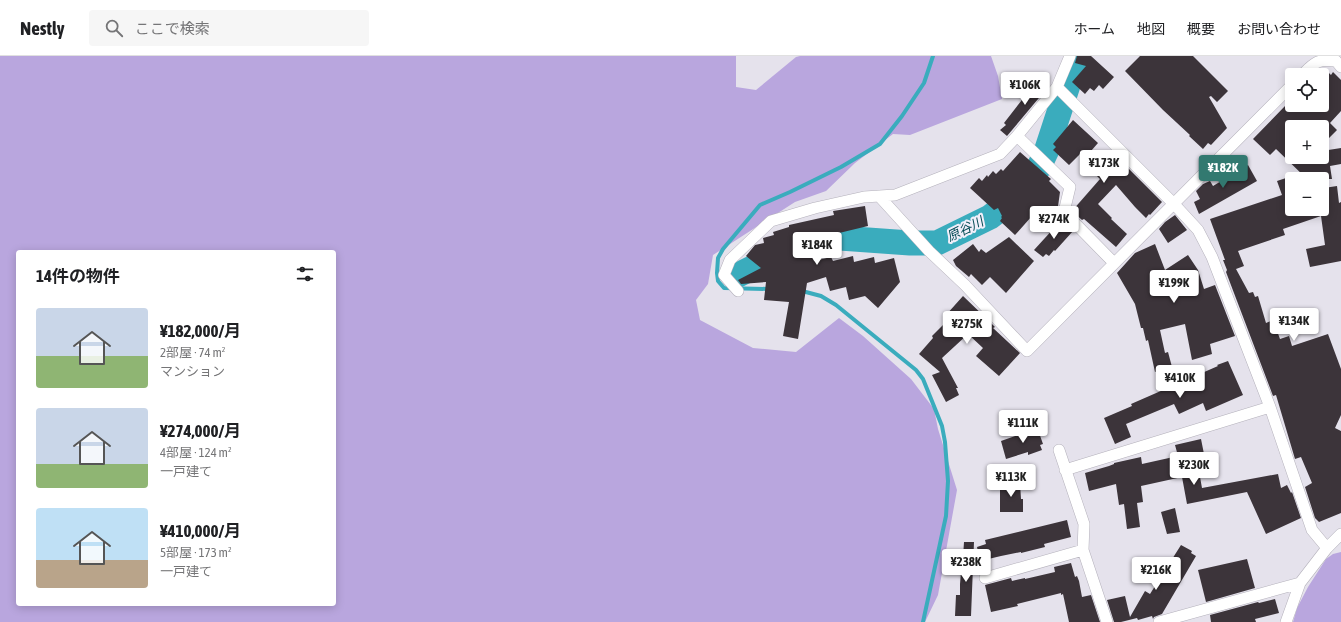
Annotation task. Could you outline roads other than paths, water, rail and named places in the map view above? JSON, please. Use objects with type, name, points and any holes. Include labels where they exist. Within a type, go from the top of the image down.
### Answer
[{"type":"street","points":[[738,291],[724,275],[730,260],[771,221],[815,208],[864,198],[895,195],[1000,154],[1017,136],[1056,87],[1070,56]]},
{"type":"street","points":[[1309,68],[1323,60],[1336,62],[1341,67]]},
{"type":"street","points":[[1056,87],[1174,204],[1198,230],[1212,257],[1270,407],[1312,530],[1327,548]]},
{"type":"street","points":[[879,196],[929,251],[965,285],[1027,351],[1285,92]]},
{"type":"street","points":[[1017,136],[1070,187],[1064,212],[1114,263]]},
{"type":"street","points":[[1065,470],[1270,407]]},
{"type":"street","points":[[1059,450],[1084,524],[1083,550],[1107,622]]},
{"type":"street","points":[[1286,622],[1300,583],[1327,548],[1341,534]]},
{"type":"street","points":[[985,578],[1083,550]]},
{"type":"street","points":[[1159,622],[1300,583]]},
{"type":"waterway","points":[[769,289],[724,288],[718,281],[717,273],[718,258],[723,249],[760,205],[841,167],[880,144],[902,116],[924,83],[933,56]]},
{"type":"waterway","name":"原谷川","points":[[736,276],[794,249],[840,238],[910,243],[937,243],[990,217],[1003,207],[1038,169],[1046,152],[1078,56]]},
{"type":"waterway","points":[[802,291],[821,296],[836,305],[916,370],[923,379],[942,426],[945,442],[948,481],[946,516],[923,622]]}]
